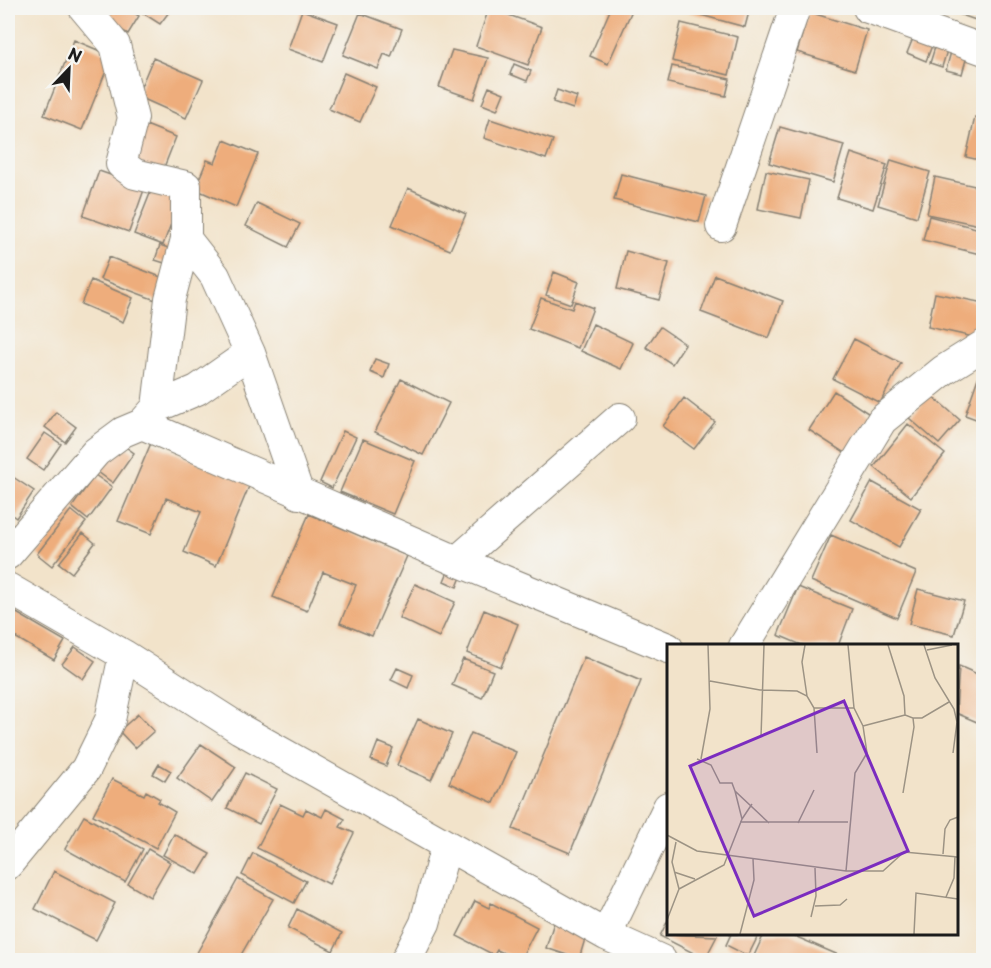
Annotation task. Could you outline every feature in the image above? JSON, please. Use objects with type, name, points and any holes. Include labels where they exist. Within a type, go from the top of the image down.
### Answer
[{"type":"street","points":[[84,8],[115,45],[134,118],[121,164],[135,174],[186,186],[186,239],[170,299],[150,416]]},
{"type":"street","points":[[721,226],[795,8]]},
{"type":"street","points":[[868,8],[984,50]]},
{"type":"street","points":[[186,239],[215,276],[250,353],[299,494]]},
{"type":"street","points":[[745,644],[882,420],[944,370],[984,345]]},
{"type":"street","points":[[8,554],[96,452],[123,432],[197,390],[250,353]]},
{"type":"street","points":[[150,416],[299,494],[667,647]]},
{"type":"street","points":[[457,561],[620,418]]},
{"type":"street","points":[[8,588],[124,655],[240,729],[606,935],[661,960]]},
{"type":"street","points":[[8,864],[86,769],[110,720],[124,655]]},
{"type":"street","points":[[606,935],[667,811]]},
{"type":"street","points":[[406,960],[425,922],[446,846]]},
{"type":"building","points":[[108,8],[126,8],[139,16],[128,34],[101,18]]},
{"type":"building","points":[[135,8],[172,8],[160,24]]},
{"type":"building","points":[[489,8],[542,27],[528,65],[476,46]]},
{"type":"building","points":[[611,8],[633,8],[608,64],[590,56]]},
{"type":"building","points":[[687,8],[750,8],[745,27],[686,11]]},
{"type":"building","points":[[951,8],[984,8],[984,23],[950,11]]},
{"type":"building","points":[[302,10],[338,23],[323,62],[288,49]]},
{"type":"building","points":[[809,12],[867,30],[855,70],[797,52]]},
{"type":"building","points":[[360,13],[402,29],[391,57],[384,54],[378,69],[343,55]]},
{"type":"building","points":[[681,23],[738,37],[729,75],[672,61]]},
{"type":"building","points":[[914,36],[933,43],[926,61],[907,53]]},
{"type":"building","points":[[74,40],[112,56],[82,130],[44,115]]},
{"type":"building","points":[[936,44],[948,47],[942,67],[930,63]]},
{"type":"building","points":[[952,48],[968,52],[962,74],[946,70]]},
{"type":"building","points":[[452,50],[488,58],[474,99],[439,87]]},
{"type":"building","points":[[153,58],[203,80],[186,118],[137,96]]},
{"type":"building","points":[[514,64],[531,71],[527,81],[510,74]]},
{"type":"building","points":[[672,66],[730,79],[726,96],[668,83]]},
{"type":"building","points":[[344,73],[376,87],[360,122],[329,109]]},
{"type":"building","points":[[489,87],[504,93],[497,110],[482,104]]},
{"type":"building","points":[[557,90],[577,97],[573,109],[553,102]]},
{"type":"building","points":[[984,93],[984,115],[977,113]]},
{"type":"building","points":[[975,117],[984,119],[984,161],[966,157]]},
{"type":"building","points":[[490,119],[553,140],[546,159],[484,138]]},
{"type":"building","points":[[146,125],[176,137],[161,175],[131,163]]},
{"type":"building","points":[[780,127],[844,145],[833,182],[769,163]]},
{"type":"building","points":[[224,140],[258,154],[236,207],[195,189],[207,160],[215,163]]},
{"type":"building","points":[[851,153],[887,165],[873,209],[837,198]]},
{"type":"building","points":[[891,160],[930,172],[917,217],[878,205]]},
{"type":"building","points":[[99,171],[145,187],[129,232],[83,216]]},
{"type":"building","points":[[766,171],[809,180],[801,218],[758,209]]},
{"type":"building","points":[[621,174],[706,196],[699,222],[614,200]]},
{"type":"building","points":[[935,177],[984,188],[984,226],[927,214]]},
{"type":"building","points":[[153,186],[181,197],[163,245],[134,234]]},
{"type":"building","points":[[408,188],[466,214],[450,250],[392,225]]},
{"type":"building","points":[[257,203],[300,224],[288,247],[246,226]]},
{"type":"building","points":[[929,216],[984,230],[984,255],[923,240]]},
{"type":"building","points":[[160,245],[179,252],[174,266],[155,260]]},
{"type":"building","points":[[626,251],[669,263],[659,300],[617,289]]},
{"type":"building","points":[[109,257],[166,279],[158,301],[100,279]]},
{"type":"building","points":[[554,272],[579,282],[571,304],[546,295]]},
{"type":"building","points":[[715,275],[783,301],[769,338],[701,312]]},
{"type":"building","points":[[91,280],[133,298],[123,322],[81,304]]},
{"type":"building","points":[[935,293],[984,303],[978,338],[928,327]]},
{"type":"building","points":[[541,298],[572,309],[575,301],[593,308],[578,348],[529,329]]},
{"type":"building","points":[[593,324],[633,343],[621,369],[581,351]]},
{"type":"building","points":[[660,327],[685,344],[672,364],[646,347]]},
{"type":"building","points":[[854,339],[901,363],[880,403],[833,379]]},
{"type":"building","points":[[375,359],[389,364],[384,378],[370,372]]},
{"type":"building","points":[[978,378],[984,380],[984,422],[965,415]]},
{"type":"building","points":[[401,379],[449,403],[423,455],[375,432]]},
{"type":"building","points":[[834,391],[871,415],[846,454],[809,430]]},
{"type":"building","points":[[930,394],[960,420],[939,444],[909,418]]},
{"type":"building","points":[[684,398],[715,422],[694,449],[663,426]]},
{"type":"building","points":[[56,412],[76,427],[65,442],[45,427]]},
{"type":"building","points":[[908,424],[945,454],[911,497],[874,467]]},
{"type":"building","points":[[343,431],[356,437],[332,488],[320,482]]},
{"type":"building","points":[[45,433],[61,444],[43,470],[27,459]]},
{"type":"building","points":[[363,439],[415,461],[393,514],[340,492]]},
{"type":"building","points":[[119,442],[134,453],[113,483],[98,472]]},
{"type":"building","points":[[151,443],[250,484],[216,566],[184,552],[201,512],[166,498],[151,534],[118,521]]},
{"type":"building","points":[[95,475],[112,487],[88,520],[72,507]]},
{"type":"building","points":[[13,477],[34,491],[16,518],[8,512],[8,485]]},
{"type":"building","points":[[872,482],[921,509],[899,547],[851,520]]},
{"type":"building","points":[[71,510],[86,522],[52,566],[37,554]]},
{"type":"building","points":[[309,514],[407,556],[372,636],[340,623],[356,585],[323,572],[307,611],[273,597]]},
{"type":"building","points":[[83,533],[95,543],[72,573],[59,563]]},
{"type":"building","points":[[831,535],[916,572],[897,618],[811,581]]},
{"type":"building","points":[[450,567],[463,572],[457,587],[444,581]]},
{"type":"building","points":[[415,584],[455,602],[439,637],[399,618]]},
{"type":"building","points":[[798,587],[852,609],[839,644],[799,644],[778,635]]},
{"type":"building","points":[[918,589],[964,601],[954,635],[909,624]]},
{"type":"building","points":[[8,608],[65,641],[54,660],[8,633]]},
{"type":"building","points":[[484,610],[518,624],[501,667],[467,653]]},
{"type":"building","points":[[75,647],[95,661],[83,679],[62,664]]},
{"type":"building","points":[[584,657],[641,681],[570,853],[513,829]]},
{"type":"building","points":[[463,659],[493,671],[482,698],[452,685]]},
{"type":"building","points":[[959,666],[984,677],[984,725],[958,714]]},
{"type":"building","points":[[397,668],[413,675],[408,688],[391,680]]},
{"type":"building","points":[[138,714],[154,731],[135,748],[119,731]]},
{"type":"building","points":[[418,719],[452,734],[431,780],[397,765]]},
{"type":"building","points":[[471,733],[516,752],[494,803],[449,783]]},
{"type":"building","points":[[378,742],[393,748],[386,766],[371,760]]},
{"type":"building","points":[[201,744],[236,767],[212,802],[177,778]]},
{"type":"building","points":[[159,764],[171,771],[165,781],[153,774]]},
{"type":"building","points":[[245,773],[277,789],[259,824],[227,808]]},
{"type":"building","points":[[112,779],[144,795],[146,791],[160,799],[158,802],[175,812],[156,848],[93,815]]},
{"type":"building","points":[[280,804],[303,815],[306,809],[322,817],[326,809],[345,819],[340,827],[354,833],[329,884],[257,848]]},
{"type":"building","points":[[84,816],[143,849],[125,882],[65,849]]},
{"type":"building","points":[[174,834],[210,854],[198,874],[163,855]]},
{"type":"building","points":[[148,849],[170,862],[150,897],[128,884]]},
{"type":"building","points":[[253,853],[306,881],[294,903],[242,875]]},
{"type":"building","points":[[54,871],[115,903],[96,940],[35,909]]},
{"type":"building","points":[[238,879],[273,899],[238,960],[193,960]]},
{"type":"building","points":[[475,901],[489,908],[491,903],[537,927],[520,960],[497,950],[494,955],[457,936]]},
{"type":"building","points":[[297,909],[342,933],[333,951],[288,928]]},
{"type":"building","points":[[555,919],[588,929],[579,959],[546,948]]},
{"type":"building","points":[[667,922],[667,935],[717,936],[705,959],[660,936]]},
{"type":"building","points":[[731,935],[758,935],[748,956],[726,945]]},
{"type":"building","points":[[764,935],[792,935],[843,957],[842,960],[752,960]]}]
